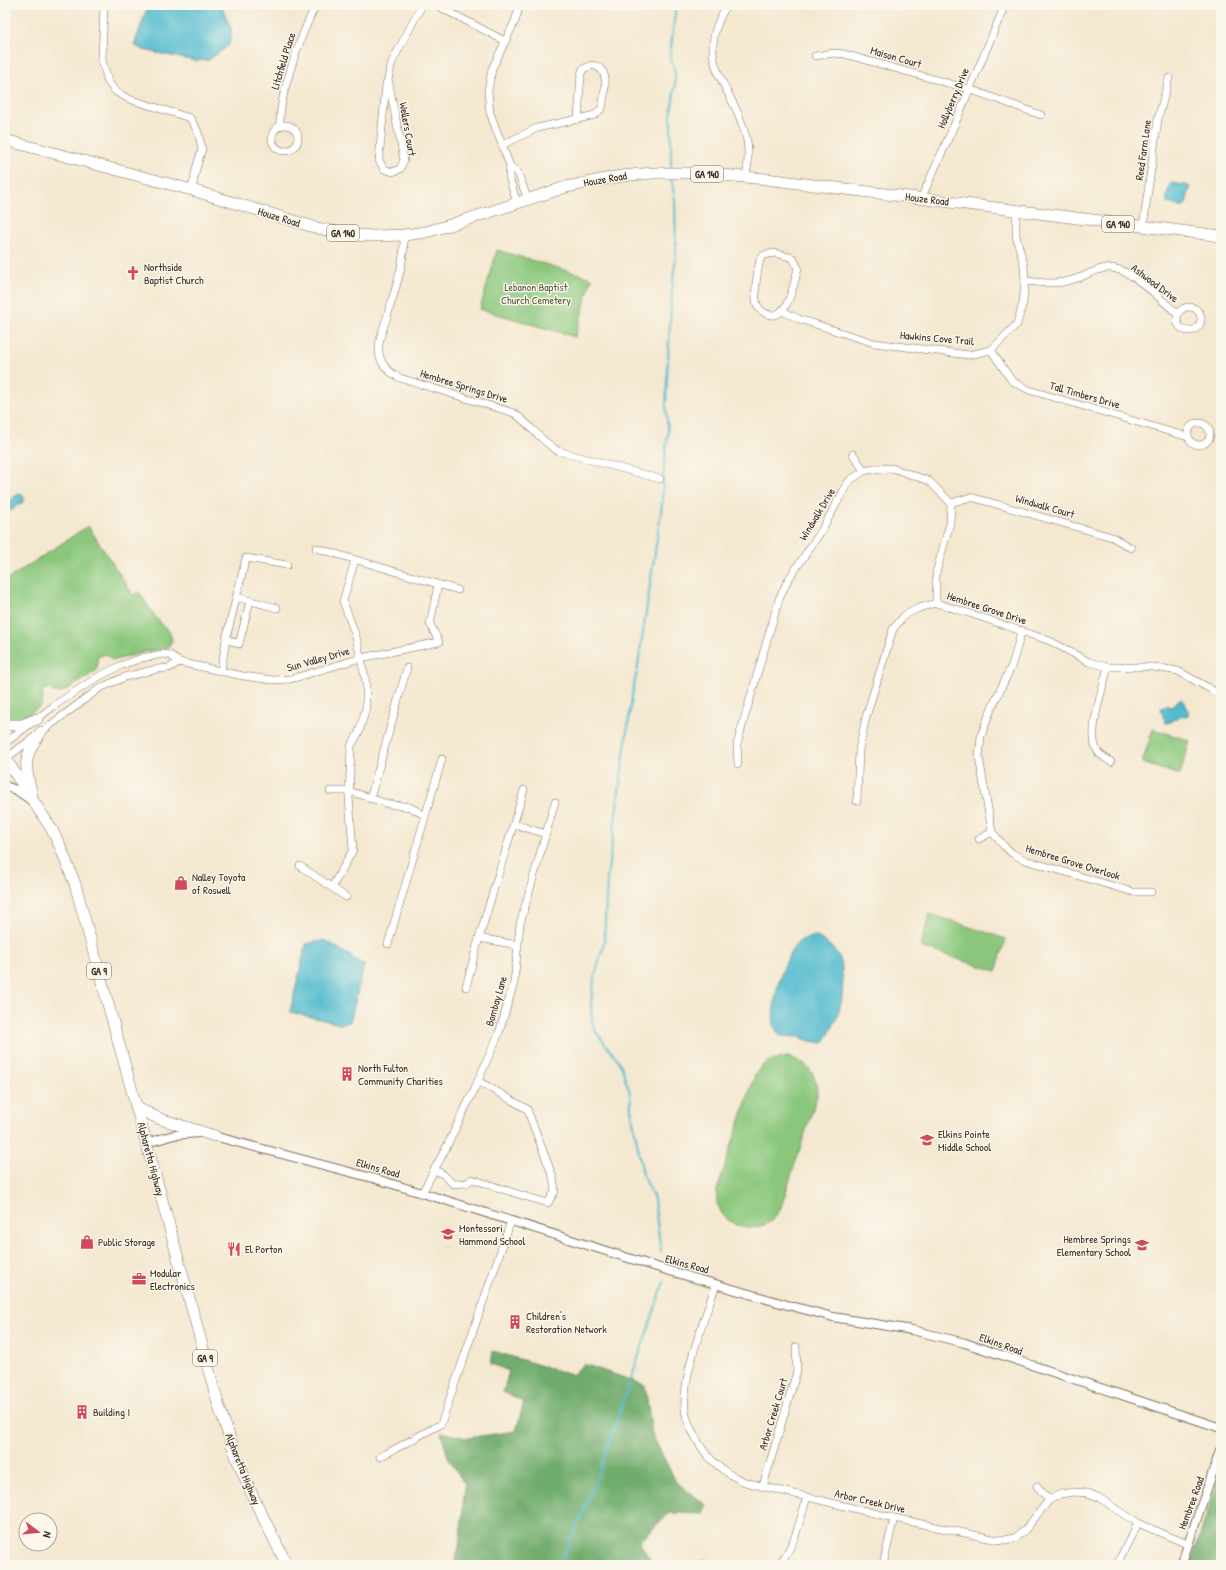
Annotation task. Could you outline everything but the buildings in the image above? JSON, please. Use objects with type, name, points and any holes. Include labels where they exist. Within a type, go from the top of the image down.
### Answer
[{"type":"main road","name":"Houze Road","points":[[5,140],[192,190],[317,228],[352,235],[404,235],[447,226],[566,187],[621,176],[671,172],[700,173],[921,198],[1221,236]]},
{"type":"main road","points":[[5,725],[22,724],[36,719]]},
{"type":"main road","points":[[35,803],[26,763],[31,744],[41,732]]},
{"type":"main road","name":"Alpharetta Highway","points":[[5,759],[57,839],[75,884],[196,1325],[230,1439],[253,1497],[287,1565]]},
{"type":"main road","points":[[137,1108],[160,1119],[215,1136]]},
{"type":"street","points":[[104,5],[102,60],[108,82],[116,92],[129,99],[190,118],[198,132],[202,149],[192,190]]},
{"type":"street","name":"Litchfield Place","points":[[280,126],[280,116],[287,85],[306,25],[316,5]]},
{"type":"street","name":"Wellers Court","points":[[388,79],[404,160],[400,169],[393,172],[384,170],[379,160],[386,84],[392,62],[422,5]]},
{"type":"street","points":[[436,5],[505,41]]},
{"type":"street","points":[[520,5],[515,21],[492,69],[488,92],[490,113],[510,166],[509,177],[522,201]]},
{"type":"street","points":[[727,5],[720,16],[713,36],[713,54],[714,61],[722,81],[738,113],[746,139],[749,156],[746,178]]},
{"type":"street","name":"Hollyberry Drive","points":[[921,198],[1005,5]]},
{"type":"street","name":"Maison Court","points":[[815,56],[834,53],[844,54],[969,89],[1041,115]]},
{"type":"street","points":[[502,145],[537,128],[578,119],[595,114],[602,108],[605,76],[603,70],[597,66],[588,66],[583,69],[581,74],[578,119]]},
{"type":"street","name":"Reed Farm Lane","points":[[1143,227],[1158,119],[1169,78]]},
{"type":"street","points":[[510,166],[518,173],[522,201]]},
{"type":"street","points":[[991,350],[1017,324],[1023,303],[1025,281],[1024,265],[1016,236],[1016,211]]},
{"type":"street","name":"Hembree Springs Drive","points":[[404,235],[402,267],[379,344],[380,359],[388,371],[400,378],[514,413],[525,421],[546,443],[558,451],[660,479]]},
{"type":"street","points":[[775,253],[793,258],[798,268],[790,297],[782,311],[776,315],[769,315],[762,312],[758,307],[755,298],[760,258],[764,255],[775,253]]},
{"type":"street","name":"Ashwood Drive","points":[[1025,281],[1054,284],[1075,279],[1098,269],[1117,269],[1135,279],[1178,314]]},
{"type":"street","name":"Hawkins Cove Trail","points":[[782,311],[799,319],[874,343],[970,355],[991,350]]},
{"type":"street","name":"Tall Timbers Drive","points":[[991,350],[1012,381],[1029,390],[1188,437]]},
{"type":"street","points":[[853,454],[864,471]]},
{"type":"street","name":"Windwalk Drive","points":[[738,764],[737,744],[779,599],[788,580],[820,533],[849,481],[864,471],[892,468],[929,481],[951,503]]},
{"type":"street","name":"Windwalk Court","points":[[951,503],[971,497],[1112,537],[1131,548]]},
{"type":"street","points":[[936,603],[936,573],[950,523],[951,503]]},
{"type":"street","points":[[316,548],[458,590]]},
{"type":"street","points":[[221,671],[226,639],[246,558],[287,565]]},
{"type":"street","points":[[332,887],[353,850],[349,791],[351,746],[358,732],[366,708],[366,682],[361,658],[356,637],[343,601],[355,560]]},
{"type":"street","name":"Sun Valley Drive","points":[[5,743],[55,705],[96,678],[122,665],[142,658],[163,654],[170,655],[179,662],[221,671],[272,680],[291,679],[361,658],[439,642],[430,624],[438,585]]},
{"type":"street","points":[[236,597],[277,608]]},
{"type":"street","points":[[226,639],[239,644],[250,601]]},
{"type":"street","name":"Hembree Grove Drive","points":[[857,801],[859,750],[863,730],[893,629],[905,615],[919,608],[936,603],[1022,630],[1050,641],[1089,662],[1108,667],[1154,667],[1178,671],[1221,694]]},
{"type":"street","points":[[979,839],[992,832],[979,757],[982,736],[990,712],[1012,665],[1022,630]]},
{"type":"street","points":[[5,759],[100,688],[125,677],[157,669],[169,668],[179,662]]},
{"type":"street","points":[[1108,667],[1095,722],[1093,741],[1098,752],[1111,762]]},
{"type":"street","points":[[370,798],[407,668]]},
{"type":"street","points":[[388,944],[424,815],[442,759]]},
{"type":"street","points":[[5,786],[16,790],[35,803]]},
{"type":"street","points":[[466,987],[479,938],[524,790]]},
{"type":"street","points":[[330,791],[349,791],[388,804],[410,807],[424,815]]},
{"type":"street","name":"Bombay Lane","points":[[422,1193],[447,1146],[499,1033],[514,983],[520,924],[555,802]]},
{"type":"street","points":[[514,824],[546,834]]},
{"type":"street","name":"Hembree Grove Overlook","points":[[992,832],[1008,850],[1026,860],[1133,892],[1151,892]]},
{"type":"street","points":[[300,866],[346,897]]},
{"type":"street","points":[[479,938],[512,944],[518,947]]},
{"type":"street","points":[[434,1169],[444,1175],[453,1184],[467,1183],[472,1179],[524,1196],[548,1202],[556,1191],[553,1177],[527,1109],[478,1081]]},
{"type":"street","name":"Elkins Road","points":[[147,1144],[174,1135],[187,1133],[215,1136],[422,1193],[663,1270],[784,1304],[833,1317],[912,1330],[965,1343],[1221,1428]]},
{"type":"street","points":[[380,1457],[441,1424],[511,1221]]},
{"type":"street","name":"Arbor Creek Drive","points":[[716,1284],[691,1362],[686,1386],[685,1410],[692,1432],[704,1451],[717,1466],[738,1479],[763,1486],[894,1518],[993,1539],[1005,1540],[1015,1538],[1025,1530],[1049,1500]]},
{"type":"street","name":"Arbor Creek Court","points":[[763,1486],[797,1371],[796,1347]]},
{"type":"street","name":"Hembree Road","points":[[1181,1565],[1221,1448]]},
{"type":"street","points":[[1037,1486],[1049,1500],[1061,1494],[1073,1492],[1088,1493],[1098,1497],[1138,1523],[1187,1544]]},
{"type":"street","points":[[778,1565],[786,1557],[793,1542],[807,1497]]},
{"type":"street","points":[[883,1565],[894,1518]]},
{"type":"street","points":[[1117,1565],[1138,1523]]},
{"type":"street","points":[[694,1565],[709,1565]]},
{"type":"green space","name":"Lebanon Baptist Church Cemetery","points":[[497,250],[592,278],[575,337],[480,309]]},
{"type":"green space","points":[[88,526],[133,595],[139,592],[156,618],[170,632],[172,641],[168,647],[164,649],[149,651],[115,660],[106,654],[97,657],[98,664],[96,671],[61,693],[53,692],[48,688],[42,691],[43,698],[41,706],[18,721],[5,721],[5,581]]},
{"type":"green space","points":[[1153,729],[1190,741],[1180,775],[1142,763]]},
{"type":"green space","points":[[930,914],[1006,939],[996,971],[920,947]]},
{"type":"green space","points":[[788,1057],[795,1059],[810,1070],[817,1088],[817,1096],[780,1210],[770,1222],[750,1228],[741,1227],[732,1223],[725,1217],[717,1200],[717,1190],[755,1075],[768,1062]]},
{"type":"green space","points":[[493,1351],[572,1375],[584,1364],[645,1385],[652,1434],[676,1482],[706,1505],[703,1514],[669,1513],[639,1542],[654,1565],[447,1565],[455,1562],[459,1548],[465,1485],[448,1457],[441,1432],[467,1438],[516,1431],[524,1402],[503,1392],[509,1371],[491,1364]]},
{"type":"green space","points":[[1221,1471],[1221,1565],[1190,1565]]},
{"type":"water","points":[[153,5],[221,5],[231,28],[231,39],[229,45],[209,60],[196,61],[143,50],[134,45],[146,11]]},
{"type":"water","points":[[1171,183],[1190,187],[1186,204],[1182,207],[1167,203],[1167,193]]},
{"type":"water","points":[[21,493],[25,499],[23,502],[9,512],[8,510],[5,512],[5,503]]},
{"type":"water","points":[[1181,699],[1188,710],[1188,715],[1166,723],[1161,711],[1162,707],[1166,705],[1170,707],[1175,705],[1177,701]]},
{"type":"water","points":[[815,936],[833,948],[840,959],[842,966],[843,984],[841,1002],[833,1027],[823,1043],[810,1041],[799,1037],[780,1036],[774,1026],[773,1016],[776,993],[789,956],[794,947],[800,941]]},
{"type":"water","points":[[325,940],[364,965],[350,1022],[340,1024],[290,1012],[306,944]]},
{"type":"waterway","points":[[671,168],[671,115],[675,85],[675,72],[670,55],[676,5]]},
{"type":"waterway","points":[[661,1252],[654,1199],[643,1175],[631,1109],[630,1093],[622,1068],[617,1059],[596,1032],[592,1022],[591,1003],[594,979],[604,943],[607,879],[633,689],[637,672],[662,505],[664,466],[668,432],[666,405],[667,376],[672,289],[676,255],[675,200],[671,177]]},
{"type":"waterway","points":[[560,1565],[597,1478],[664,1282]]},
{"type":"place","name":"Northside Baptist Church","points":[[133,273]]},
{"type":"place","name":"Nalley Toyota of Roswell","points":[[181,883]]},
{"type":"place","name":"North Fulton Community Charities","points":[[347,1074]]},
{"type":"place","name":"Elkins Pointe Middle School","points":[[927,1140]]},
{"type":"place","name":"Montessori Hammond School","points":[[448,1234]]},
{"type":"place","name":"Public Storage","points":[[87,1242]]},
{"type":"place","name":"Hembree Springs Elementary School","points":[[1142,1245]]},
{"type":"place","name":"El Porton","points":[[234,1249]]},
{"type":"place","name":"Modular Electronics","points":[[139,1279]]},
{"type":"place","name":"Children's Restoration Network","points":[[515,1322]]},
{"type":"place","name":"Building I","points":[[82,1412]]}]
